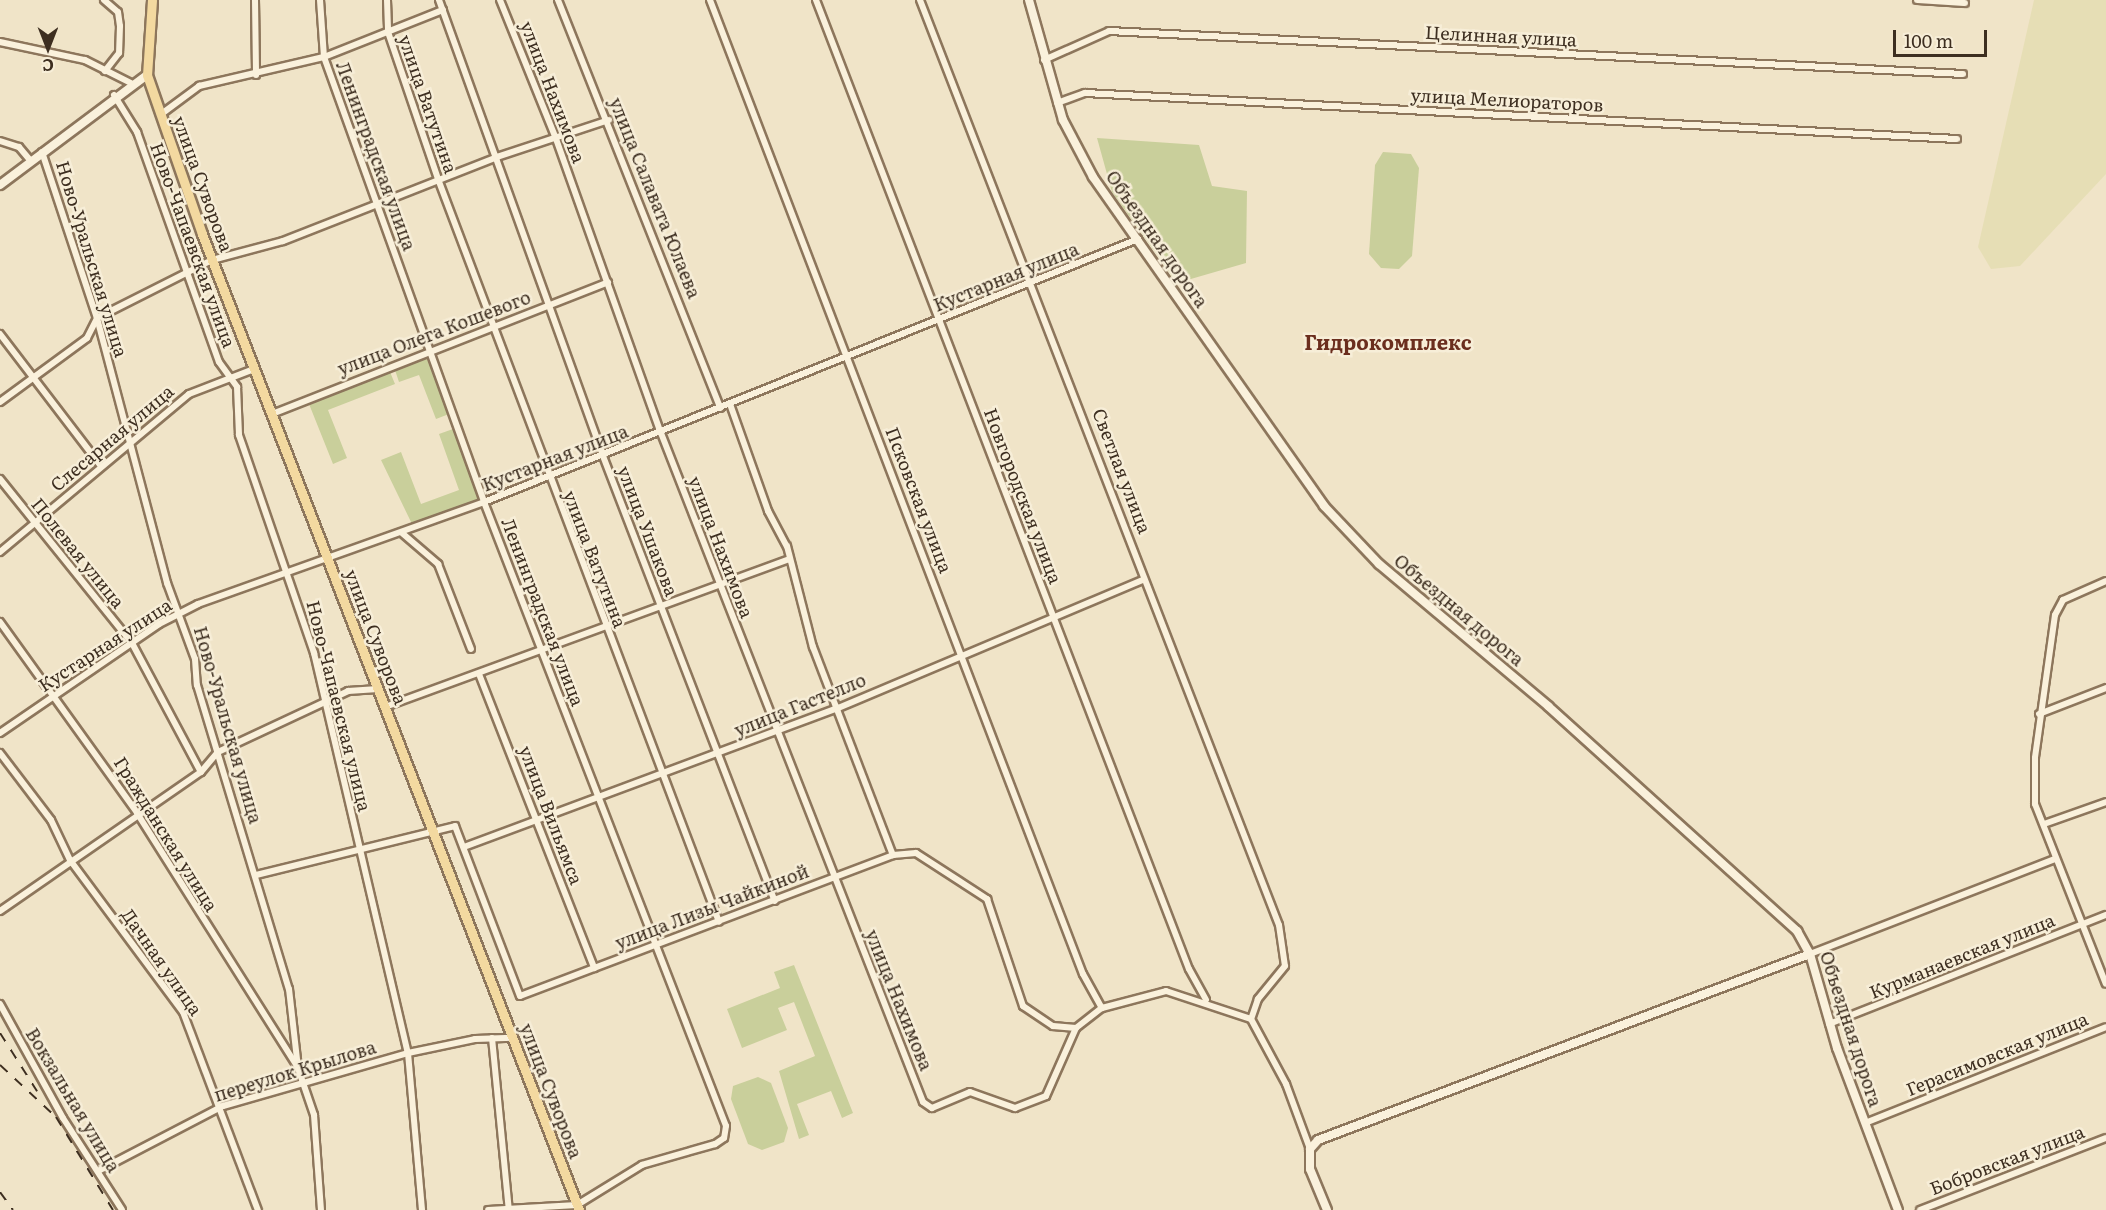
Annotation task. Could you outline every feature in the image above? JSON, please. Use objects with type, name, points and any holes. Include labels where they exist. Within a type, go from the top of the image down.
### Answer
[{"type":"main road","points":[[0,185],[114,95],[147,75],[152,0]]},
{"type":"main road","name":"Объездная дорога","points":[[1029,0],[1043,60],[1057,103],[1093,177],[1348,535],[1767,902],[1797,931],[1810,954],[1829,1024],[1898,1210]]},
{"type":"main road","name":"улица Суворова","points":[[147,75],[212,260],[578,1208]]},
{"type":"street","points":[[104,0],[118,12],[120,26],[119,53],[105,71]]},
{"type":"street","points":[[255,0],[256,75]]},
{"type":"street","name":"Ленинградская улица","points":[[320,0],[324,57],[380,204],[484,502],[726,1126],[724,1138],[715,1144],[642,1165],[578,1208]]},
{"type":"street","name":"улица Ватутина","points":[[387,0],[388,32],[438,179],[660,775],[718,922]]},
{"type":"street","name":"улица Ушакова","points":[[439,0],[551,304],[603,456],[775,901]]},
{"type":"street","name":"улица Нахимова","points":[[500,0],[555,136],[661,433],[923,1102],[932,1108],[970,1092],[1015,1108],[1046,1096],[1076,1028]]},
{"type":"street","name":"улица Салавата Юлаева","points":[[558,0],[609,120],[720,408]]},
{"type":"street","name":"Псковская улица","points":[[710,0],[848,355],[1083,974],[1102,1008]]},
{"type":"street","name":"Новгородская улица","points":[[816,0],[1053,618],[1206,1000]]},
{"type":"street","name":"Светлая улица","points":[[921,0],[1135,543],[1142,580],[1287,956],[1251,1019]]},
{"type":"street","points":[[1917,0],[1965,3]]},
{"type":"street","points":[[160,115],[199,87],[324,57],[443,10]]},
{"type":"street","name":"Целинная улица","points":[[1043,60],[1109,31],[1963,74]]},
{"type":"street","points":[[0,42],[85,60],[131,83]]},
{"type":"street","name":"улица Мелиораторов","points":[[1057,103],[1085,93],[1957,139]]},
{"type":"street","name":"Ново-Чапаевская улица","points":[[114,95],[137,132],[219,362],[233,377],[239,435],[290,575],[326,702],[408,1053],[422,1210]]},
{"type":"street","points":[[0,402],[87,338],[97,318],[212,260],[283,241],[497,157],[609,120]]},
{"type":"street","points":[[0,141],[19,147],[30,160]]},
{"type":"street","name":"Ново-Уральская улица","points":[[42,151],[97,318],[218,752],[289,989],[298,1068],[314,1115],[321,1210]]},
{"type":"street","name":"Кустарная улица","points":[[0,733],[132,643],[179,614],[329,561],[603,456],[848,355],[1032,284],[1138,239]]},
{"type":"street","name":"улица Олега Кошевого","points":[[272,414],[431,349],[608,282]]},
{"type":"street","points":[[0,334],[101,466]]},
{"type":"street","name":"Слесарная улица","points":[[0,552],[189,394],[254,369]]},
{"type":"street","points":[[730,404],[789,559],[813,647],[886,831],[893,855]]},
{"type":"street","name":"Полевая улица","points":[[0,479],[132,643],[201,772]]},
{"type":"street","points":[[402,533],[438,564],[471,649]]},
{"type":"street","points":[[385,707],[542,652],[719,583],[789,559]]},
{"type":"street","name":"улица Гастелло","points":[[464,847],[838,708],[1142,580]]},
{"type":"street","points":[[2106,581],[2062,600],[2055,615],[2038,714],[2035,804],[2106,984]]},
{"type":"street","name":"Гражданская улица","points":[[0,622],[137,813],[298,1068]]},
{"type":"street","name":"улица Вильямса","points":[[479,674],[594,968]]},
{"type":"street","points":[[2038,714],[2106,688]]},
{"type":"street","points":[[0,910],[137,813],[201,772],[218,752],[348,691],[378,689]]},
{"type":"street","name":"Дачная улица","points":[[0,753],[51,820],[70,860],[183,1012],[223,1106],[258,1210]]},
{"type":"street","points":[[2044,824],[2106,802]]},
{"type":"street","points":[[256,875],[361,853],[456,826],[464,847]]},
{"type":"street","name":"улица Лизы Чайкиной","points":[[464,847],[520,996],[893,855],[916,853],[987,900],[1023,1006],[1053,1026],[1076,1028]]},
{"type":"street","points":[[1310,1149],[1318,1140],[2055,859]]},
{"type":"street","name":"Курманаевская улица","points":[[1829,1024],[2106,915]]},
{"type":"street","points":[[1076,1028],[1102,1008],[1166,991],[1206,1000],[1251,1019],[1286,1084],[1310,1149],[1310,1168],[1327,1210]]},
{"type":"street","name":"Вокзальная улица","points":[[0,1004],[122,1210]]},
{"type":"street","name":"Герасимовская улица","points":[[1865,1123],[2106,1027]]},
{"type":"street","points":[[492,1038],[508,1209]]},
{"type":"street","name":"переулок Крылова","points":[[98,1171],[223,1106],[302,1081],[408,1053],[492,1038],[513,1038]]},
{"type":"street","name":"Бобровская улица","points":[[1920,1210],[2106,1138]]},
{"type":"street","points":[[488,1210],[578,1208]]},
{"type":"shaded area","points":[[2034,0],[2106,0],[2106,174],[2020,266],[1991,269],[1978,247]]},
{"type":"green space","points":[[1097,138],[1199,145],[1212,186],[1247,191],[1246,263],[1177,283],[1112,192]]},
{"type":"green space","points":[[1383,152],[1411,154],[1419,168],[1412,256],[1399,269],[1381,268],[1369,254],[1375,165]]},
{"type":"green space","points":[[427,358],[449,414],[436,419],[419,375],[399,382],[395,370]]},
{"type":"green space","points":[[390,372],[395,384],[328,410],[347,458],[333,464],[309,404]]},
{"type":"green space","points":[[453,429],[479,499],[412,524],[381,460],[401,452],[421,504],[459,490],[439,434]]},
{"type":"green space","points":[[794,965],[853,1113],[842,1118],[831,1091],[797,1104],[809,1135],[799,1139],[779,1071],[815,1056],[794,1002],[778,1008],[787,1030],[742,1048],[727,1009],[780,988],[774,972]]},
{"type":"green space","points":[[758,1077],[771,1083],[788,1128],[784,1142],[762,1150],[748,1144],[731,1099],[733,1086]]},
{"type":"railway","points":[[0,1033],[37,1091]]},
{"type":"railway","points":[[0,1065],[56,1117],[113,1210]]},
{"type":"railway","points":[[0,1192],[13,1210]]},
{"type":"district","name":"Гидрокомплекс","points":[[1388,341]]}]
